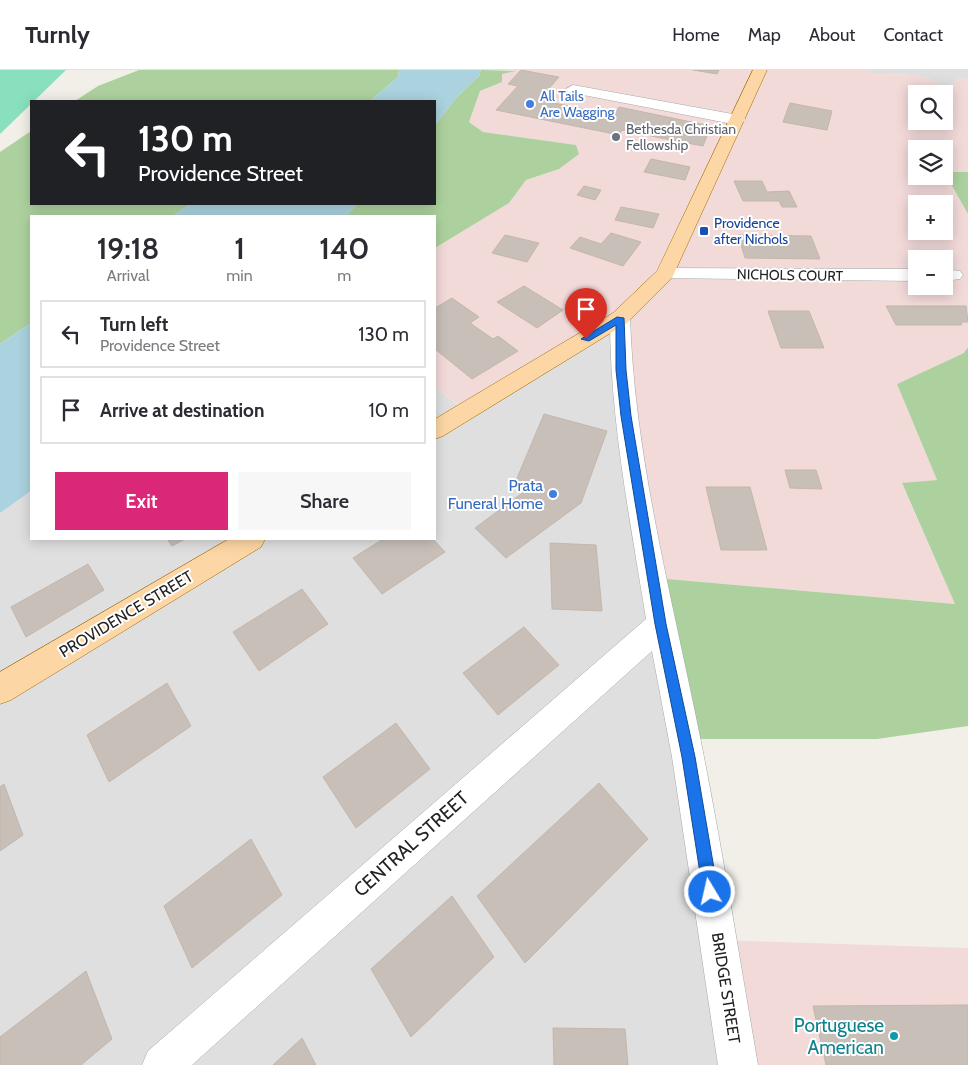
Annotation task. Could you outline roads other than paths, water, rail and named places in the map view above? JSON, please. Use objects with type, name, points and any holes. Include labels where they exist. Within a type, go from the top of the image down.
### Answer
[{"type":"main road","points":[[436,429],[620,318],[665,274],[760,70]]},
{"type":"main road","name":"PROVIDENCE STREET","points":[[0,689],[250,540]]},
{"type":"street","points":[[573,89],[738,120]]},
{"type":"street","name":"NICHOLS COURT","points":[[665,274],[908,275]]},
{"type":"street","name":"BRIDGE STREET","points":[[620,318],[621,370],[626,416],[660,624],[688,757],[738,1065]]},
{"type":"street","name":"CENTRAL STREET","points":[[162,1065],[660,624]]},
{"type":"water","points":[[399,70],[481,70],[479,76],[456,98],[436,124],[436,100],[371,100],[398,77]]},
{"type":"water","points":[[189,205],[356,205],[347,215],[174,215]]},
{"type":"water","points":[[30,324],[30,492],[0,513],[0,344]]},
{"type":"place","name":"All Tails Are Wagging","points":[[530,104]]},
{"type":"place","name":"Bethesda Christian Fellowship","points":[[616,137]]},
{"type":"place","name":"Providence after Nichols","points":[[704,231]]},
{"type":"place","name":"Prata Funeral Home","points":[[553,494]]},
{"type":"place","name":"Portuguese American","points":[[894,1036]]}]
